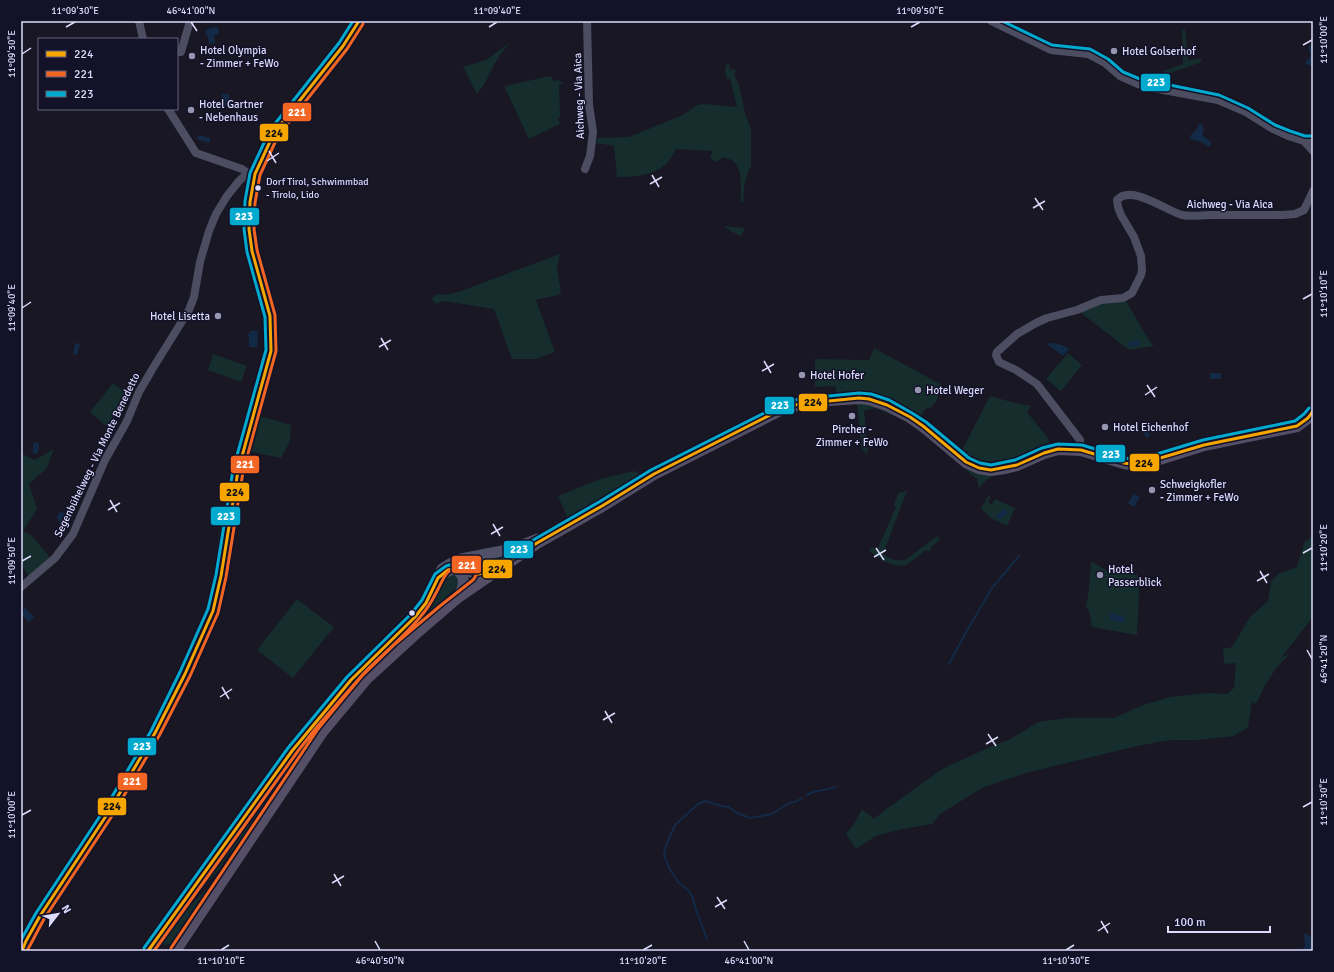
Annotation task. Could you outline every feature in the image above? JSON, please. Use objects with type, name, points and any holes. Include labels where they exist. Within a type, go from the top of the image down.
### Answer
[{"type":"main road","points":[[175,951],[327,726],[362,683],[383,662],[458,597],[484,577],[536,543],[568,526],[654,474],[784,408],[816,402],[859,398],[869,399],[887,405],[905,414],[923,426],[966,462],[979,468],[991,470],[1017,465],[1058,449],[1081,450],[1124,463],[1137,464],[1150,462],[1204,445],[1297,426],[1308,418],[1313,411]]},
{"type":"street","points":[[139,21],[143,38]]},
{"type":"street","points":[[178,52],[181,52],[190,21]]},
{"type":"street","points":[[22,951],[40,916],[105,818],[155,733],[185,674],[213,611],[221,576],[238,471],[271,351],[270,316],[252,251],[249,229],[251,174],[274,133],[343,46],[359,21]]},
{"type":"street","name":"Aichweg - Via Aica","points":[[585,170],[590,156],[593,132],[589,104],[587,21]]},
{"type":"street","points":[[991,21],[1051,50],[1088,54],[1105,64],[1120,76],[1138,84],[1158,90],[1218,100],[1246,112],[1273,129],[1288,136],[1304,141],[1313,141]]},
{"type":"street","points":[[169,110],[196,153],[242,169],[251,174]]},
{"type":"street","points":[[1304,141],[1313,151]]},
{"type":"street","name":"Segenbühelweg - Via Monte Benedetto","points":[[21,587],[55,558],[73,534],[105,460],[127,421],[139,392],[189,310],[194,297],[200,262],[209,230],[216,214],[234,186],[242,177],[251,174]]},
{"type":"street","name":"Aichweg - Via Aica","points":[[1081,450],[1080,440],[1037,384],[1016,370],[999,362],[996,355],[997,352],[1017,334],[1036,323],[1077,310],[1101,300],[1123,298],[1132,293],[1141,275],[1141,256],[1134,237],[1120,215],[1117,200],[1127,194],[1138,196],[1174,212],[1187,216],[1283,215],[1295,214],[1304,210],[1313,191]]},
{"type":"street","points":[[148,951],[292,751],[351,680],[415,617],[426,603],[440,573],[446,566],[461,559],[512,549],[568,526]]},
{"type":"street","points":[[461,559],[469,559],[478,563],[484,577]]},
{"type":"street","points":[[438,578],[448,570],[453,569],[460,569],[484,577]]},
{"type":"street","points":[[453,569],[459,571],[464,579],[464,584],[458,597]]},
{"type":"green space","points":[[1182,29],[1185,30],[1188,60],[1201,59],[1201,62],[1167,74],[1161,90],[1156,89],[1163,71],[1183,64]]},
{"type":"green space","points":[[510,42],[498,58],[477,94],[463,67],[486,60]]},
{"type":"green space","points":[[729,63],[730,69],[737,70],[734,73],[751,130],[751,167],[745,183],[744,201],[741,203],[740,174],[736,164],[732,160],[723,157],[717,162],[710,158],[713,151],[676,149],[667,163],[654,172],[636,176],[617,177],[614,146],[596,143],[598,138],[629,137],[683,115],[697,105],[704,104],[737,107],[730,79],[727,79],[725,71],[726,65]]},
{"type":"green space","points":[[551,76],[553,81],[558,80],[563,83],[559,85],[560,117],[558,118],[560,124],[529,139],[505,86]]},
{"type":"green space","points":[[724,226],[745,228],[741,236],[730,231]]},
{"type":"green space","points":[[560,254],[557,267],[561,293],[536,300],[555,352],[536,359],[512,359],[494,309],[444,301],[436,304],[432,299],[436,294],[445,295],[458,292]]},
{"type":"green space","points":[[1126,301],[1150,342],[1154,346],[1129,350],[1080,312],[1100,303]]},
{"type":"green space","points":[[874,348],[942,385],[934,404],[932,407],[925,409],[921,417],[893,401],[878,395],[862,391],[837,394],[835,386],[815,387],[815,359],[869,360]]},
{"type":"green space","points":[[1068,353],[1082,365],[1061,391],[1046,379]]},
{"type":"green space","points":[[213,354],[247,366],[241,382],[208,370]]},
{"type":"green space","points":[[113,383],[127,394],[123,403],[106,426],[90,412]]},
{"type":"green space","points":[[990,396],[1031,406],[1027,412],[1047,437],[1051,446],[1023,458],[994,465],[974,461],[961,452]]},
{"type":"green space","points":[[863,403],[900,416],[990,474],[990,479],[987,479],[979,489],[977,479],[908,422],[875,408],[864,411],[868,454],[862,450],[857,404]]},
{"type":"green space","points":[[256,415],[291,425],[290,441],[281,458],[246,451]]},
{"type":"green space","points":[[54,449],[46,469],[29,484],[37,509],[23,531],[31,535],[51,557],[29,577],[21,563],[21,453],[35,460]]},
{"type":"green space","points":[[634,471],[640,476],[568,519],[558,496],[600,479]]},
{"type":"green space","points":[[907,491],[883,554],[894,560],[905,560],[937,536],[939,539],[942,538],[931,547],[931,550],[928,552],[926,550],[913,561],[901,566],[891,564],[881,559],[869,550],[872,547],[877,550],[896,507],[894,505],[898,493]]},
{"type":"green space","points":[[988,496],[991,497],[988,501],[991,505],[995,499],[1015,508],[1007,526],[991,518],[981,508]]},
{"type":"green space","points":[[226,502],[229,503],[221,576],[214,575],[221,518]]},
{"type":"green space","points":[[1313,535],[1313,617],[1281,658],[1292,652],[1275,671],[1255,704],[1252,701],[1248,727],[1234,736],[1198,740],[1170,740],[1137,746],[1026,773],[984,787],[940,814],[932,824],[902,829],[876,836],[856,849],[846,834],[854,824],[862,809],[874,819],[942,769],[992,746],[1009,740],[1038,722],[1067,718],[1114,718],[1143,705],[1170,697],[1208,693],[1227,694],[1234,688],[1236,663],[1224,664],[1223,649],[1232,647],[1250,617],[1268,601],[1271,582],[1278,574],[1297,567],[1304,543]]},
{"type":"green space","points":[[501,555],[501,559],[486,569],[480,560]]},
{"type":"green space","points":[[1091,561],[1109,572],[1138,575],[1139,592],[1137,635],[1092,627],[1089,611],[1086,607]]},
{"type":"green space","points":[[458,575],[459,585],[423,618],[420,619],[424,612],[429,611],[428,609],[445,576]]},
{"type":"green space","points":[[297,599],[334,627],[293,678],[257,650]]},
{"type":"green space","points":[[323,721],[239,846],[228,855],[219,870],[177,915],[302,744]]},
{"type":"green space","points":[[217,878],[174,943],[166,945],[159,944],[169,926]]},
{"type":"water","points":[[218,27],[219,34],[214,35],[215,43],[209,44],[205,31],[209,28]]},
{"type":"water","points":[[1310,45],[1313,45],[1313,62],[1310,66],[1305,63],[1311,55],[1308,48]]},
{"type":"water","points":[[222,94],[229,94],[229,106],[222,106]]},
{"type":"water","points":[[1199,124],[1202,124],[1204,131],[1202,135],[1211,142],[1211,146],[1190,139],[1190,136]]},
{"type":"water","points":[[198,135],[211,138],[209,143],[197,139]]},
{"type":"water","points":[[250,331],[258,331],[257,347],[249,347],[249,338],[247,336]]},
{"type":"water","points":[[1139,340],[1140,345],[1129,347],[1128,342]]},
{"type":"water","points":[[75,343],[80,344],[77,355],[73,354]]},
{"type":"water","points":[[1053,343],[1062,345],[1069,349],[1063,356],[1047,344]]},
{"type":"water","points":[[1210,373],[1221,373],[1221,379],[1210,379]]},
{"type":"water","points":[[1140,425],[1145,425],[1150,436],[1146,438]]},
{"type":"water","points":[[35,442],[39,444],[38,452],[36,454],[33,453],[33,444]]},
{"type":"water","points":[[1134,494],[1140,497],[1134,507],[1128,503]]},
{"type":"water","points":[[1005,509],[1008,514],[999,520],[996,515]]},
{"type":"water","points":[[61,512],[65,513],[68,517],[66,528],[63,531],[60,530],[60,524],[57,517]]},
{"type":"water","points":[[25,608],[34,617],[29,622],[21,614]]},
{"type":"water","points":[[1111,613],[1125,617],[1123,623],[1109,619]]},
{"type":"water","points":[[1304,933],[1313,938],[1313,951],[1299,951],[1305,947]]},
{"type":"waterway","points":[[949,664],[992,588],[1019,556]]},
{"type":"waterway","points":[[807,795],[813,792],[836,787]]},
{"type":"waterway","points":[[707,939],[693,898],[689,891],[678,882],[669,868],[664,854],[675,825],[698,804],[706,801],[729,807],[735,812],[750,818],[772,814],[789,803],[795,802],[802,798]]},
{"type":"transit line","name":"223","points":[[21,940],[36,913],[104,810],[151,731],[180,672],[208,609],[216,575],[233,470],[266,350],[265,317],[247,252],[244,229],[245,201],[250,173],[270,130],[339,43],[353,21]]},
{"type":"transit line","name":"224","points":[[22,951],[40,916],[108,813],[155,733],[185,674],[213,611],[221,576],[238,471],[271,351],[270,316],[252,251],[249,229],[250,202],[255,174],[274,133],[343,46],[359,21]]},
{"type":"transit line","name":"223","points":[[1002,21],[1052,45],[1090,49],[1108,59],[1123,72],[1140,79],[1219,95],[1248,108],[1275,125],[1305,136],[1313,136]]},
{"type":"transit line","name":"221","points":[[27,951],[44,919],[112,816],[159,736],[190,676],[218,613],[226,577],[243,472],[276,351],[275,315],[257,250],[254,229],[255,203],[260,175],[278,136],[347,49],[363,24]]},
{"type":"transit line","name":"223","points":[[144,948],[288,748],[347,677],[411,614],[422,600],[435,574],[446,566],[453,564],[461,564],[479,569],[491,567],[651,470],[782,404],[799,399],[859,393],[871,394],[889,400],[926,422],[969,458],[980,463],[991,465],[1015,460],[1042,448],[1058,444],[1082,445],[1125,458],[1137,460],[1203,440],[1295,421],[1309,408]]},
{"type":"transit line","name":"224","points":[[148,951],[292,751],[351,680],[415,617],[426,603],[438,578],[448,570],[453,569],[460,569],[478,574],[493,572],[537,543],[654,474],[784,408],[799,404],[859,398],[869,399],[887,405],[910,417],[966,462],[979,468],[991,470],[1017,465],[1044,453],[1058,449],[1081,450],[1124,463],[1137,465],[1204,445],[1297,426],[1308,418],[1313,411]]},
{"type":"transit line","name":"221","points":[[154,951],[316,728],[364,673],[401,638],[421,616],[431,602],[448,572],[455,567],[463,565],[474,567],[476,575],[473,580],[395,644],[362,676],[318,729],[171,948]]},
{"type":"place","name":"Hotel Golserhof","points":[[1114,51]]},
{"type":"place","name":"Hotel Olympia - Zimmer + FeWo","points":[[192,56]]},
{"type":"place","name":"Hotel Gartner - Nebenhaus","points":[[191,110]]},
{"type":"place","name":"Dorf Tirol, Schwimmbad - Tirolo, Lido","points":[[258,188]]},
{"type":"place","name":"Hotel Lisetta","points":[[218,316]]},
{"type":"place","name":"Hotel Hofer","points":[[802,375]]},
{"type":"place","name":"Hotel Weger","points":[[918,390]]},
{"type":"place","name":"Pircher - Zimmer + FeWo","points":[[852,416]]},
{"type":"place","name":"Hotel Eichenhof","points":[[1105,427]]},
{"type":"place","name":"Schweigkofler - Zimmer + FeWo","points":[[1152,490]]},
{"type":"place","name":"Hotel Passerblick","points":[[1100,575]]}]
